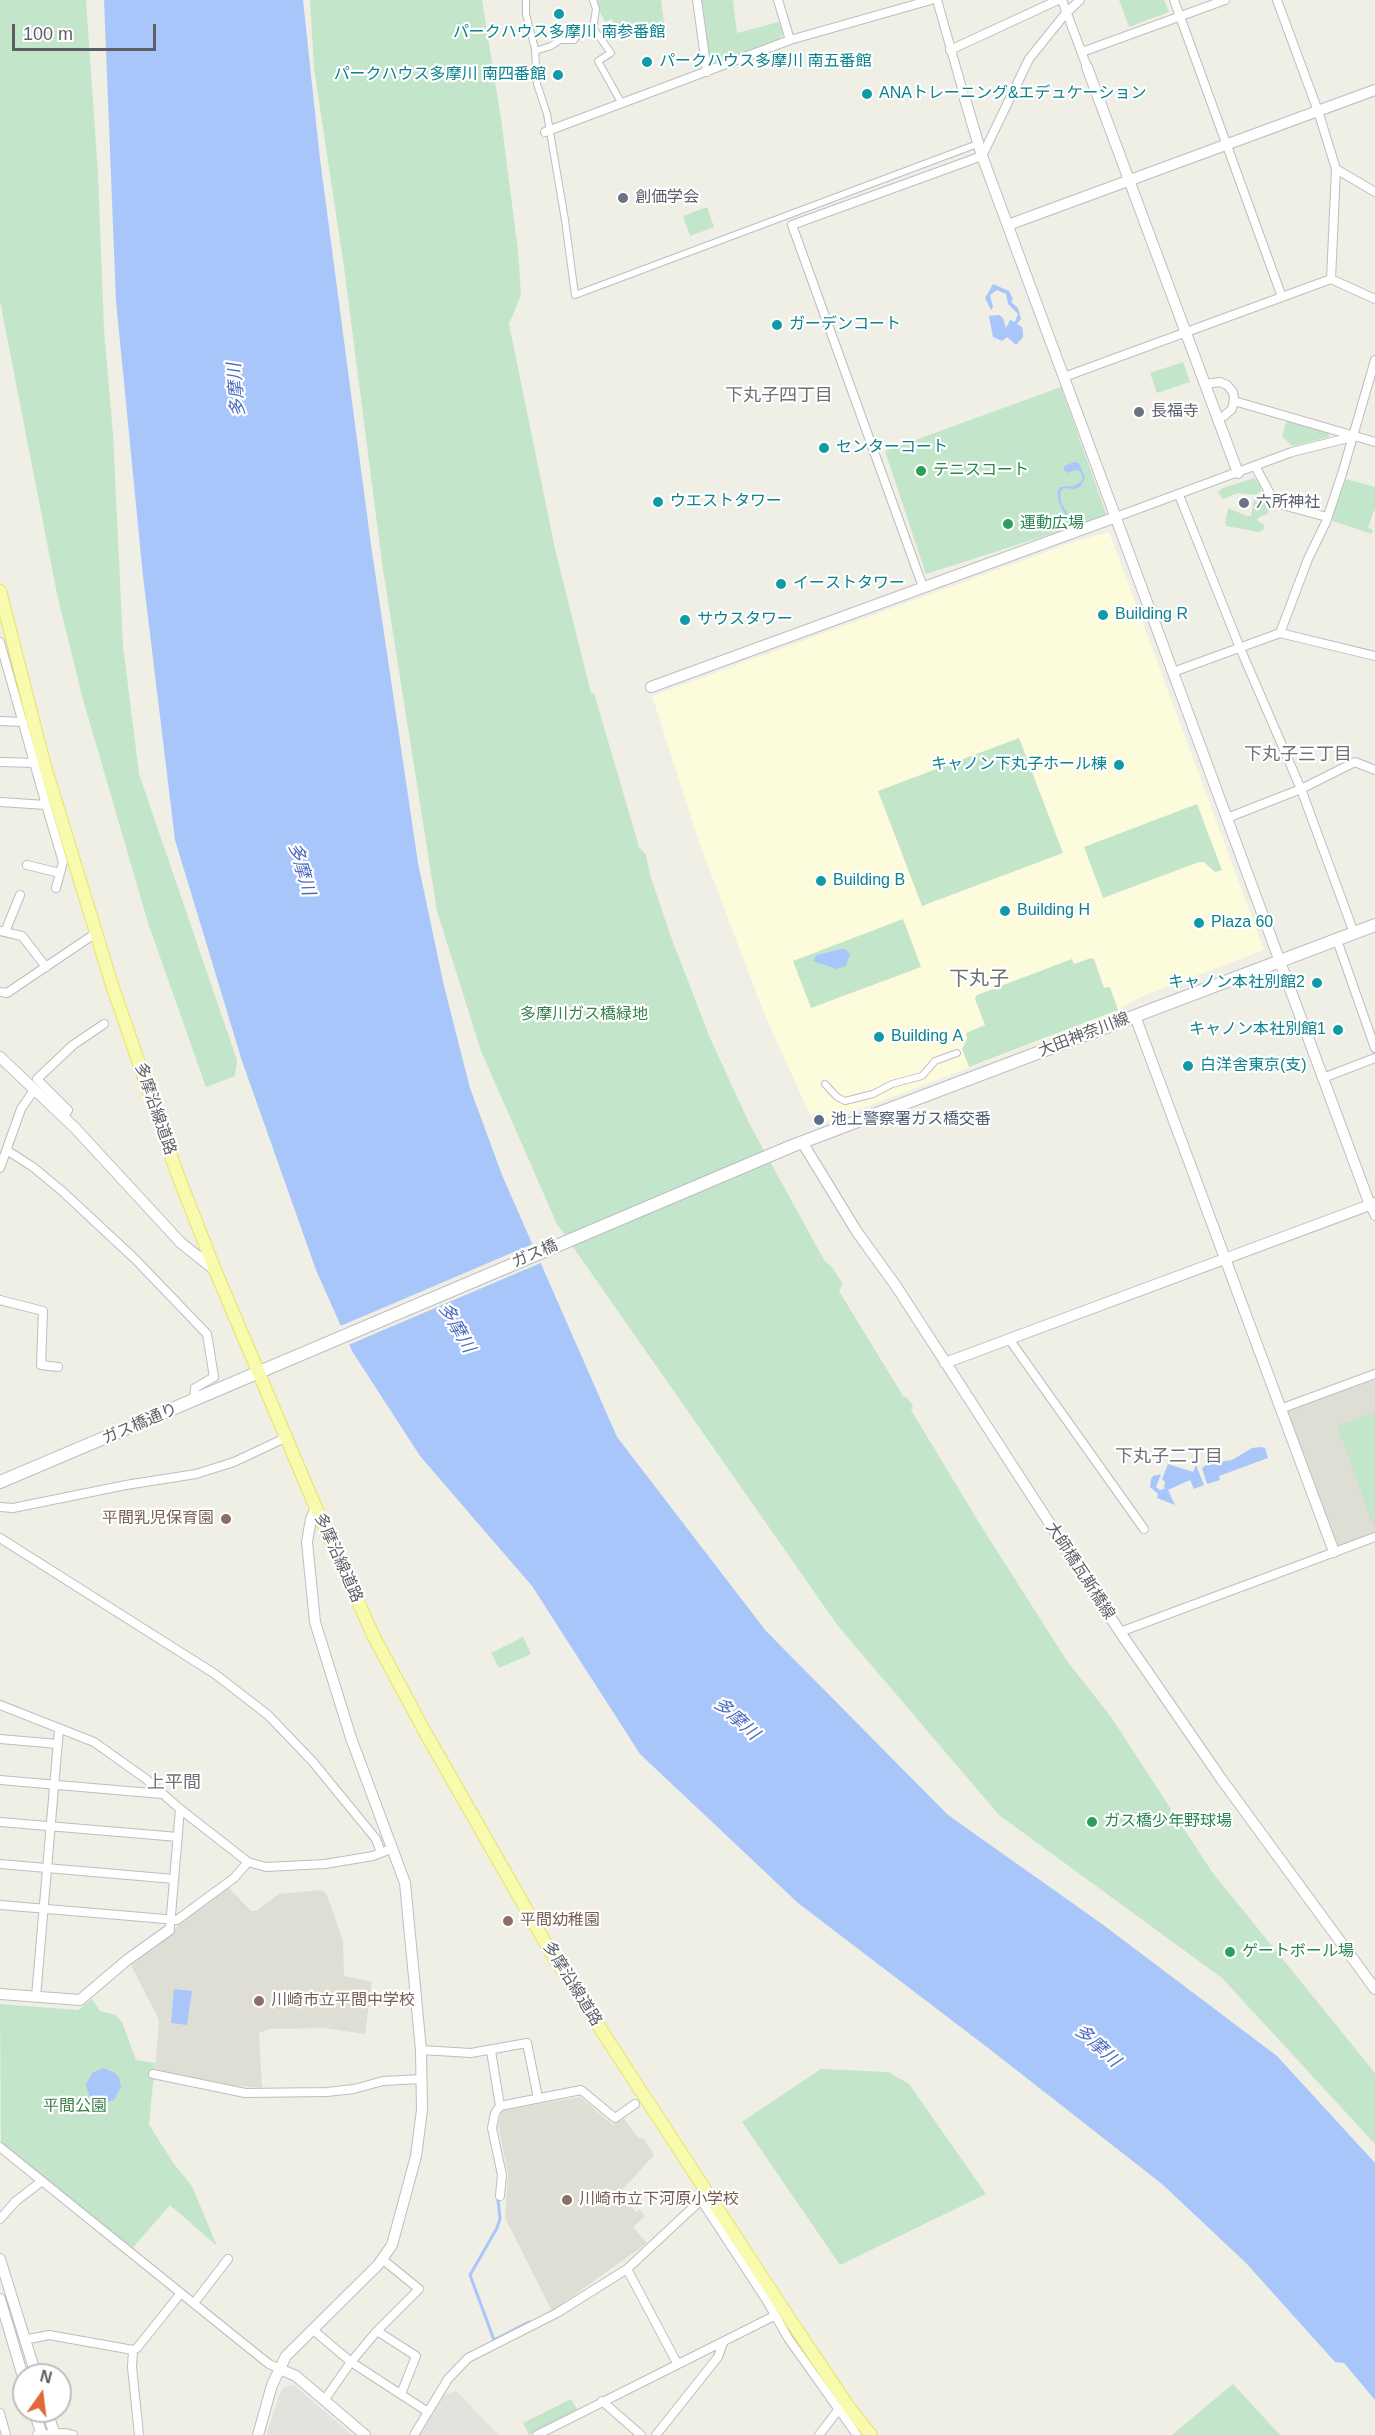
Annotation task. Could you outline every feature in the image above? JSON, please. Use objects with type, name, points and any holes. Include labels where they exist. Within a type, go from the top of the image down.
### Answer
[{"type":"main road","name":"多摩沿線道路","points":[[0,591],[38,763],[68,860],[96,933],[177,1173],[215,1270],[315,1508],[374,1637],[424,1732],[553,1956],[783,2309],[850,2409],[871,2435]]},
{"type":"main road","name":"大田神奈川線","points":[[797,1144],[1375,925]]},
{"type":"main road","name":"ガス橋","points":[[279,1363],[797,1144]]},
{"type":"main road","name":"ガス橋通り","points":[[0,1482],[279,1363]]},
{"type":"street","points":[[526,0],[526,14],[535,51],[537,84],[544,104],[547,132],[565,220],[575,295],[972,146]]},
{"type":"street","points":[[593,0],[596,9],[593,28],[611,54],[598,61],[622,104]]},
{"type":"street","points":[[698,0],[707,72]]},
{"type":"street","points":[[778,0],[790,40]]},
{"type":"street","points":[[547,132],[790,40],[931,0]]},
{"type":"street","points":[[937,0],[982,156],[1323,1077],[1373,1204],[1375,1216]]},
{"type":"street","points":[[950,50],[1060,0],[1082,52],[1238,473]]},
{"type":"street","points":[[923,587],[898,524],[792,225],[982,156],[1029,59],[1066,13],[1080,0]]},
{"type":"street","points":[[1174,0],[1282,297]]},
{"type":"street","points":[[1082,52],[1226,0]]},
{"type":"street","points":[[1277,0],[1318,111],[1336,169],[1331,279]]},
{"type":"street","points":[[535,51],[551,46],[560,40],[574,40],[580,32],[593,28]]},
{"type":"street","points":[[1008,225],[1375,90]]},
{"type":"street","points":[[1336,169],[1375,192]]},
{"type":"street","points":[[1064,377],[1331,279],[1375,299]]},
{"type":"street","points":[[1280,633],[1308,559],[1327,517],[1375,360]]},
{"type":"street","points":[[1205,384],[1217,381],[1227,385],[1233,392],[1234,401],[1228,414],[1217,418]]},
{"type":"street","points":[[1234,401],[1375,442]]},
{"type":"street","points":[[651,687],[1292,452],[1352,437]]},
{"type":"street","points":[[1256,466],[1275,503],[1327,517]]},
{"type":"street","points":[[1179,495],[1240,648],[1301,789],[1354,933]]},
{"type":"street","points":[[1173,672],[1280,633],[1375,656]]},
{"type":"street","points":[[0,642],[22,722],[38,763],[46,805],[68,860],[60,873],[56,888]]},
{"type":"street","points":[[0,681],[11,681]]},
{"type":"street","points":[[0,721],[22,722]]},
{"type":"street","points":[[0,762],[38,763]]},
{"type":"street","points":[[1227,818],[1301,789],[1355,762],[1375,770]]},
{"type":"street","points":[[0,802],[46,805]]},
{"type":"street","points":[[27,865],[60,873]]},
{"type":"street","points":[[20,895],[3,931],[22,936],[46,967]]},
{"type":"street","points":[[0,992],[6,993],[96,933]]},
{"type":"street","points":[[1337,940],[1375,1048]]},
{"type":"street","points":[[1135,1016],[1334,1552]]},
{"type":"street","points":[[64,1117],[68,1110],[38,1078],[66,1051],[104,1024]]},
{"type":"street","points":[[825,1084],[837,1097],[845,1101],[873,1095],[892,1084],[922,1076],[935,1061],[957,1053]]},
{"type":"street","points":[[0,1057],[64,1117],[181,1244],[215,1270]]},
{"type":"street","points":[[1323,1077],[1375,1058]]},
{"type":"street","points":[[0,1168],[8,1151],[21,1109],[34,1090]]},
{"type":"street","name":"大師橋瓦斯橋線","points":[[797,1144],[896,1286],[1120,1632],[1222,1780],[1371,1975],[1375,1989]]},
{"type":"street","points":[[8,1151],[33,1167],[62,1191],[135,1258],[207,1334],[214,1377],[195,1388],[194,1401]]},
{"type":"street","points":[[945,1363],[1373,1204]]},
{"type":"street","points":[[0,1300],[43,1311],[41,1365],[58,1367]]},
{"type":"street","points":[[1009,1339],[1143,1529]]},
{"type":"street","points":[[1280,1409],[1375,1374]]},
{"type":"street","points":[[0,1507],[13,1508],[126,1485],[196,1474],[234,1462],[287,1437]]},
{"type":"street","points":[[258,2435],[272,2385],[286,2356],[382,2259],[392,2245],[416,2156],[422,2110],[421,2050],[407,1893],[393,1848],[351,1738],[315,1622],[307,1542],[310,1519],[315,1508]]},
{"type":"street","points":[[1120,1632],[1375,1537]]},
{"type":"street","points":[[0,1538],[215,1674],[268,1714],[313,1762],[376,1839],[381,1853]]},
{"type":"street","points":[[0,1704],[94,1742],[146,1779],[180,1809],[248,1862],[266,1867],[325,1864],[373,1856],[393,1848]]},
{"type":"street","points":[[36,1997],[59,1729]]},
{"type":"street","points":[[0,1739],[58,1743]]},
{"type":"street","points":[[0,1780],[162,1794]]},
{"type":"street","points":[[170,1926],[180,1809]]},
{"type":"street","points":[[0,1822],[178,1837]]},
{"type":"street","points":[[0,1994],[80,2000],[177,1920],[234,1878],[248,1862]]},
{"type":"street","points":[[0,1864],[174,1879]]},
{"type":"street","points":[[0,1905],[170,1926]]},
{"type":"street","points":[[421,2050],[471,2054],[527,2043],[538,2098]]},
{"type":"street","points":[[491,2051],[500,2106]]},
{"type":"street","points":[[153,2074],[245,2093],[327,2092],[354,2089],[383,2081],[422,2079]]},
{"type":"street","points":[[500,2196],[502,2175],[492,2128],[495,2113],[500,2106],[585,2091],[615,2118],[635,2104]]},
{"type":"street","points":[[0,2147],[269,2364],[296,2376],[365,2435]]},
{"type":"street","points":[[0,2219],[16,2200],[42,2181]]},
{"type":"street","points":[[414,2435],[448,2379],[468,2358],[558,2313],[627,2269],[701,2200],[767,2301],[774,2316],[857,2435]]},
{"type":"street","points":[[0,2259],[32,2363]]},
{"type":"street","points":[[194,2303],[228,2259]]},
{"type":"street","points":[[325,2399],[351,2361],[419,2289],[382,2259]]},
{"type":"street","points":[[627,2269],[677,2363]]},
{"type":"street","points":[[24,2340],[49,2335],[133,2350],[181,2293]]},
{"type":"street","points":[[0,2299],[19,2363]]},
{"type":"street","points":[[537,2435],[774,2316]]},
{"type":"street","points":[[312,2329],[351,2361],[428,2412]]},
{"type":"street","points":[[377,2331],[416,2356],[401,2394]]},
{"type":"street","points":[[656,2435],[718,2357],[723,2343]]},
{"type":"street","points":[[133,2350],[132,2367],[139,2435]]},
{"type":"street","points":[[602,2401],[641,2435]]},
{"type":"street","points":[[819,2435],[839,2409]]},
{"type":"street","points":[[0,2414],[6,2435]]},
{"type":"street","points":[[40,2435],[73,2435]]},
{"type":"shaded area","points":[[1109,532],[1264,950],[1140,997],[1113,1013],[826,1122],[822,1111],[810,1115],[764,1013],[699,842],[652,696],[1076,541]]},
{"type":"shaded area","points":[[1375,1378],[1375,1532],[1338,1546],[1287,1411]]},
{"type":"shaded area","name":"川崎市立平間中学校","points":[[229,1888],[251,1911],[256,1911],[279,1894],[321,1890],[326,1893],[343,1940],[344,1976],[372,1982],[365,2034],[324,2028],[269,2029],[259,2033],[262,2088],[225,2085],[155,2070],[159,2020],[131,1965],[169,1937],[180,1922]]},
{"type":"shaded area","name":"川崎市立下河原小学校","points":[[580,2097],[613,2125],[624,2118],[638,2138],[643,2138],[654,2155],[621,2191],[636,2213],[639,2209],[645,2216],[633,2227],[647,2243],[552,2311],[505,2218],[508,2174],[498,2125],[502,2110]]},
{"type":"shaded area","points":[[294,2385],[352,2435],[266,2435],[282,2388]]},
{"type":"shaded area","points":[[456,2391],[499,2435],[420,2435],[444,2395]]},
{"type":"green space","points":[[0,0],[86,0],[98,174],[104,330],[113,434],[123,646],[139,774],[237,1060],[235,1076],[206,1087],[149,926],[82,696],[57,594],[0,301]]},
{"type":"green space","name":"多摩川ガス橋緑地","points":[[310,0],[482,0],[501,119],[518,251],[521,295],[509,324],[555,549],[591,693],[594,693],[639,847],[646,855],[650,875],[671,937],[710,1038],[750,1125],[824,1260],[832,1267],[843,1284],[839,1291],[903,1396],[913,1406],[911,1410],[981,1526],[1067,1661],[1111,1717],[1212,1872],[1375,2073],[1375,2144],[1222,1978],[999,1815],[838,1626],[557,1224],[481,1051],[437,911],[383,570],[344,267],[314,68]]},
{"type":"green space","points":[[598,0],[661,0],[664,23],[636,39],[633,34],[614,36],[610,29],[613,21],[604,20],[599,10]]},
{"type":"green space","points":[[701,0],[733,0],[737,33],[779,22],[783,34],[779,40],[716,63],[709,59]]},
{"type":"green space","points":[[1119,0],[1164,0],[1169,12],[1129,27]]},
{"type":"green space","points":[[707,207],[714,227],[690,236],[683,216]]},
{"type":"green space","points":[[1183,362],[1190,382],[1157,393],[1150,373]]},
{"type":"green space","points":[[1061,387],[1107,516],[926,574],[885,451]]},
{"type":"green space","points":[[1287,420],[1329,431],[1329,437],[1292,446],[1282,436]]},
{"type":"green space","points":[[1254,478],[1261,485],[1261,491],[1256,495],[1238,493],[1223,499],[1218,492],[1223,488]]},
{"type":"green space","points":[[1346,479],[1375,487],[1375,508],[1368,528],[1373,530],[1372,534],[1330,520]]},
{"type":"green space","points":[[1258,497],[1264,499],[1270,510],[1257,520],[1264,525],[1264,529],[1259,532],[1226,526],[1228,508],[1251,516],[1254,499]]},
{"type":"green space","points":[[1019,738],[1063,853],[922,906],[878,791]]},
{"type":"green space","points":[[1197,804],[1222,870],[1215,872],[1204,862],[1199,862],[1103,898],[1084,847]]},
{"type":"green space","points":[[903,919],[921,967],[811,1008],[793,961]]},
{"type":"green space","points":[[1072,959],[1074,964],[1094,959],[1104,988],[1110,987],[1118,1010],[969,1067],[962,1049],[967,1039],[966,1033],[985,1025],[975,999],[977,995]]},
{"type":"green space","points":[[1375,1412],[1375,1524],[1373,1525],[1337,1426]]},
{"type":"green space","points":[[523,1637],[531,1654],[499,1668],[491,1653]]},
{"type":"green space","name":"平間公園","points":[[92,1999],[100,2011],[116,2015],[122,2022],[136,2060],[155,2063],[149,2125],[174,2164],[192,2186],[217,2246],[170,2205],[130,2251],[1,2145],[0,2004],[78,2010]]},
{"type":"green space","points":[[821,2069],[888,2072],[909,2084],[986,2194],[840,2265],[742,2122]]},
{"type":"green space","points":[[1233,2384],[1280,2435],[1172,2435]]},
{"type":"green space","points":[[571,2399],[578,2411],[529,2435],[523,2423]]},
{"type":"water","name":"多摩川","points":[[104,0],[303,0],[320,159],[371,545],[418,863],[444,986],[470,1088],[502,1175],[617,1437],[766,1631],[948,1815],[1102,1924],[1277,2056],[1375,2163],[1375,2400],[1344,2363],[1335,2362],[1246,2263],[1162,2184],[798,1903],[640,1754],[532,1586],[420,1456],[352,1351],[316,1270],[242,1061],[175,840],[143,576],[116,301]]},
{"type":"water","points":[[993,284],[1009,291],[1013,299],[1011,302],[1018,308],[1021,319],[1017,324],[1022,327],[1023,337],[1016,345],[1007,337],[1002,341],[993,337],[989,316],[999,315],[1003,318],[1006,328],[1010,320],[1015,322],[1018,314],[1008,304],[1006,294],[997,290],[990,295],[993,307],[991,310],[985,298]]},
{"type":"water","points":[[1074,462],[1079,463],[1085,478],[1080,487],[1064,488],[1060,492],[1061,503],[1070,517],[1067,518],[1059,503],[1057,493],[1060,487],[1073,486],[1081,482],[1083,478],[1080,471],[1067,473],[1064,470],[1064,466]]},
{"type":"water","points":[[845,949],[850,954],[846,966],[836,969],[813,961],[817,955]]},
{"type":"water","points":[[1252,1448],[1265,1448],[1268,1458],[1219,1476],[1220,1480],[1207,1484],[1202,1468],[1207,1464],[1232,1460]]},
{"type":"water","points":[[1168,1464],[1193,1472],[1196,1465],[1204,1485],[1194,1489],[1190,1480],[1168,1490],[1175,1505],[1157,1498],[1158,1494],[1150,1487],[1151,1479],[1161,1474],[1156,1487],[1160,1490],[1164,1489],[1165,1482],[1162,1479]]},
{"type":"water","points":[[174,1989],[192,1991],[187,2025],[171,2023]]},
{"type":"water","points":[[103,2068],[119,2077],[121,2087],[114,2100],[100,2104],[89,2096],[86,2084],[92,2073]]},
{"type":"pier","points":[[535,1243],[543,1262],[346,1346],[338,1327]]},
{"type":"waterway","points":[[498,2200],[500,2219],[497,2228],[470,2275],[494,2340],[529,2322]]},
{"type":"place","name":"パークハウス多摩川 南参番館","points":[[559,14]]},
{"type":"place","name":"パークハウス多摩川 南五番館","points":[[647,62]]},
{"type":"place","name":"パークハウス多摩川 南四番館","points":[[558,75]]},
{"type":"place","name":"ANAトレーニング&エデュケーション","points":[[867,94]]},
{"type":"place","name":"創価学会","points":[[623,198]]},
{"type":"place","name":"ガーデンコート","points":[[777,325]]},
{"type":"place","name":"長福寺","points":[[1139,412]]},
{"type":"place","name":"センターコート","points":[[824,448]]},
{"type":"place","name":"テニスコート","points":[[921,471]]},
{"type":"place","name":"ウエストタワー","points":[[658,502]]},
{"type":"place","name":"六所神社","points":[[1244,503]]},
{"type":"place","name":"運動広場","points":[[1008,524]]},
{"type":"place","name":"イーストタワー","points":[[781,584]]},
{"type":"place","name":"Building R","points":[[1103,615]]},
{"type":"place","name":"サウスタワー","points":[[685,620]]},
{"type":"place","name":"キャノン下丸子ホール棟","points":[[1119,765]]},
{"type":"place","name":"Building B","points":[[821,881]]},
{"type":"place","name":"Building H","points":[[1005,911]]},
{"type":"place","name":"Plaza 60","points":[[1199,923]]},
{"type":"place","name":"キャノン本社別館2","points":[[1317,983]]},
{"type":"place","name":"キャノン本社別館1","points":[[1338,1030]]},
{"type":"place","name":"Building A","points":[[879,1037]]},
{"type":"place","name":"白洋舎東京(支)","points":[[1188,1066]]},
{"type":"place","name":"池上警察署ガス橋交番","points":[[819,1120]]},
{"type":"place","name":"平間乳児保育園","points":[[226,1519]]},
{"type":"place","name":"ガス橋少年野球場","points":[[1092,1822]]},
{"type":"place","name":"平間幼稚園","points":[[508,1921]]},
{"type":"place","name":"ゲートボール場","points":[[1230,1952]]},
{"type":"place","name":"川崎市立平間中学校","points":[[259,2001]]},
{"type":"place","name":"川崎市立下河原小学校","points":[[567,2200]]},
{"type":"district","name":"下丸子四丁目","points":[[779,396]]},
{"type":"district","name":"下丸子三丁目","points":[[1298,755]]},
{"type":"district","name":"下丸子","points":[[979,979]]},
{"type":"district","name":"下丸子二丁目","points":[[1169,1457]]},
{"type":"district","name":"上平間","points":[[174,1783]]}]
